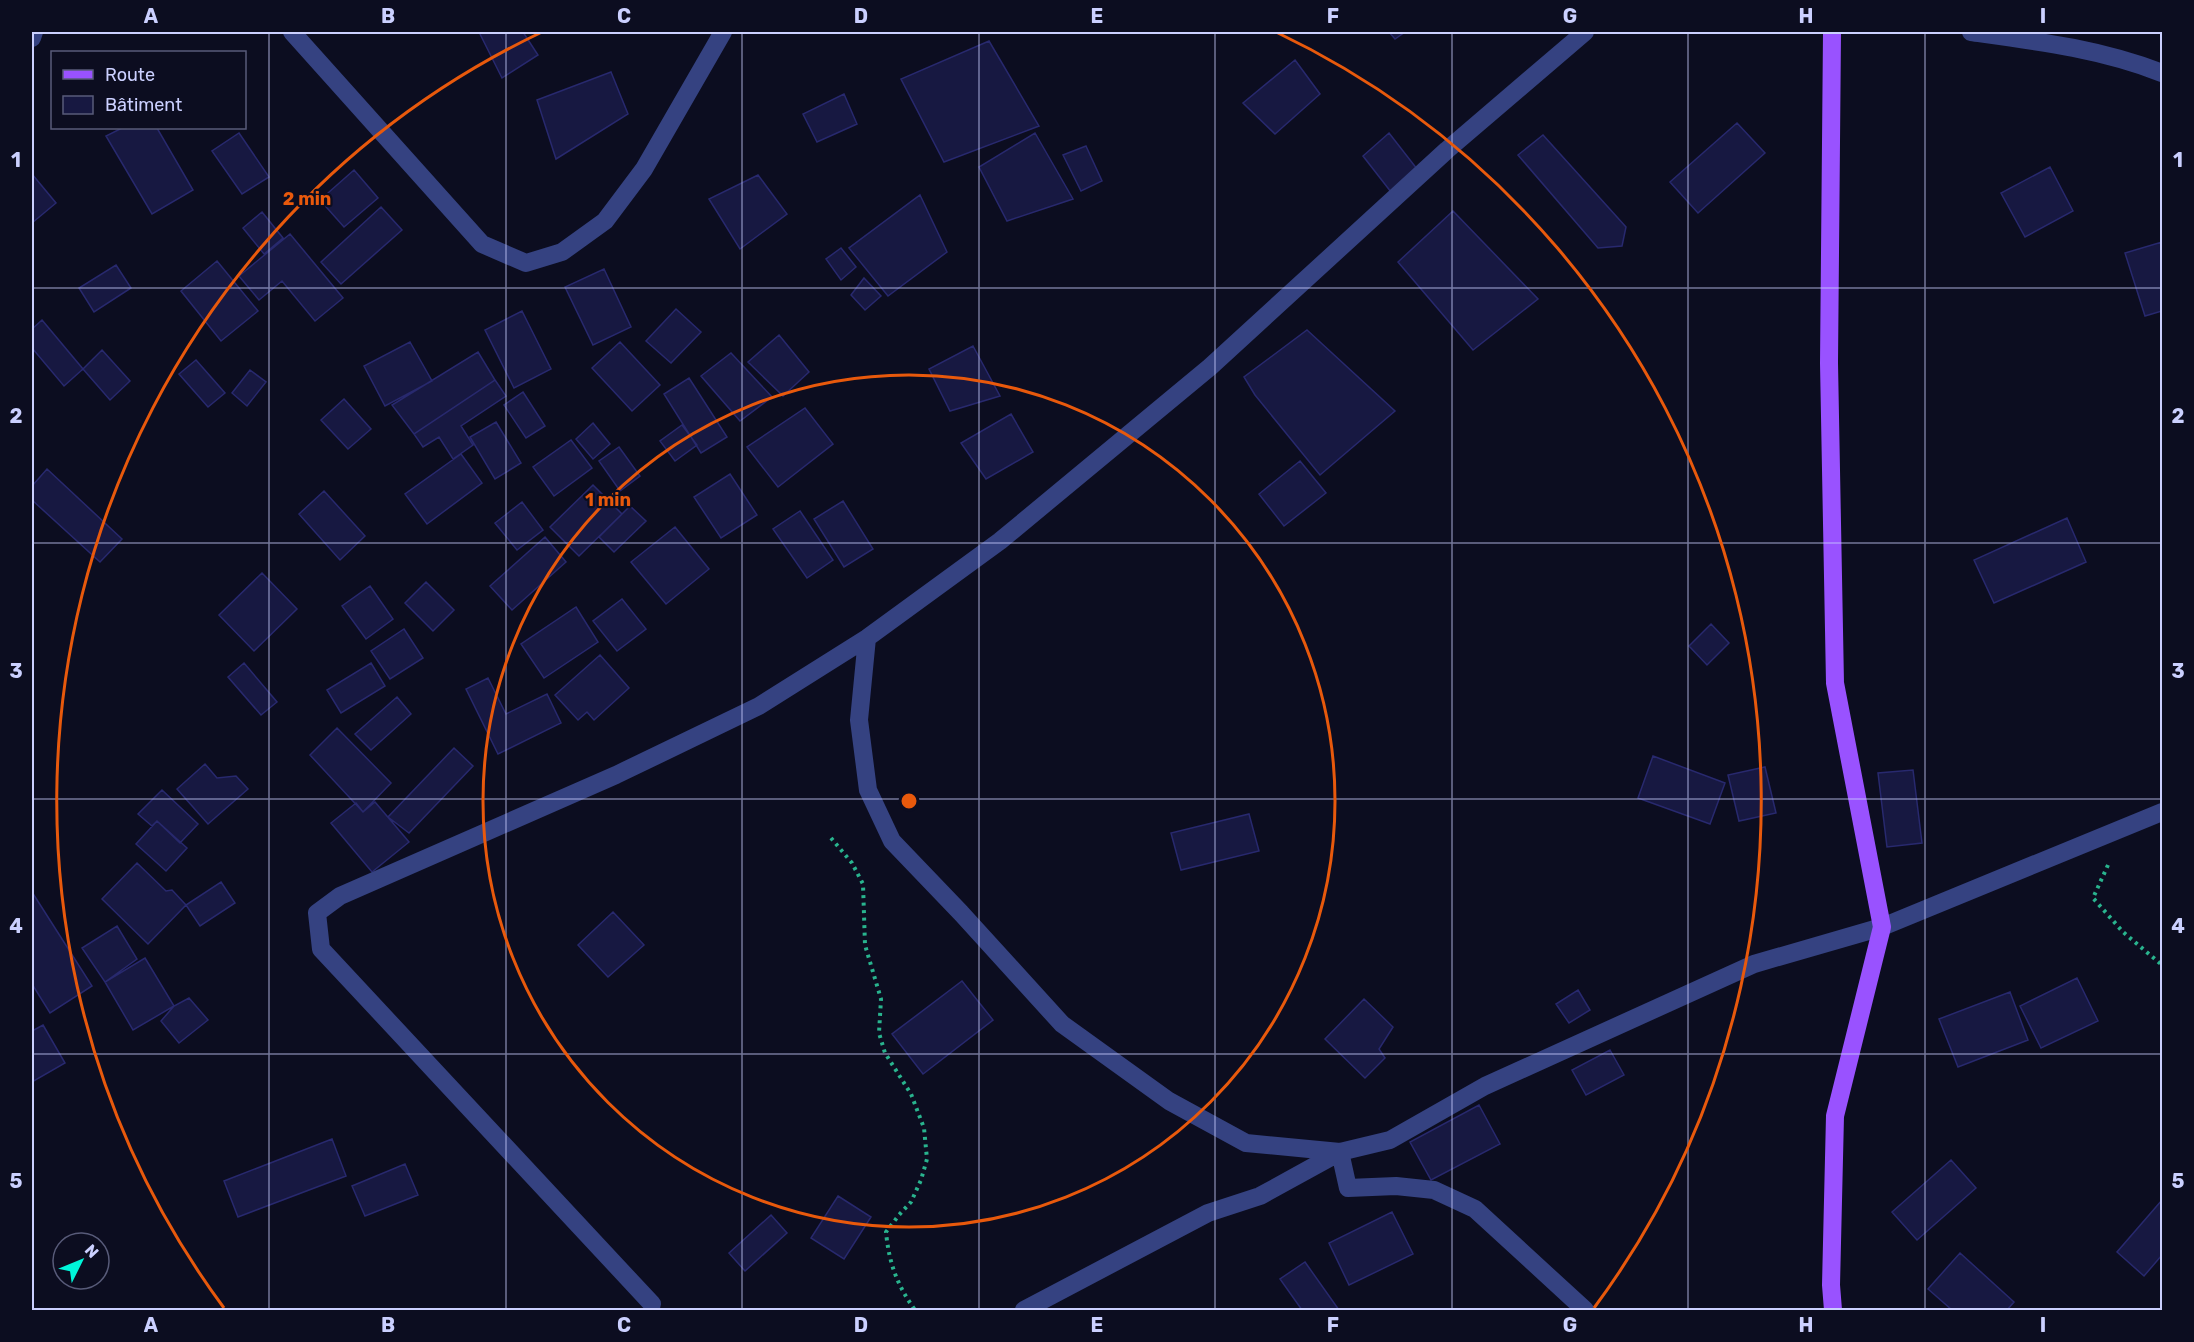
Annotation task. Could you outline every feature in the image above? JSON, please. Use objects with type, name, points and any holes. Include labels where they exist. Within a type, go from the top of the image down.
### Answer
[{"type":"main road","points":[[1832,32],[1829,363],[1835,683],[1882,927],[1835,1116],[1831,1285],[1833,1311]]},
{"type":"street","points":[[32,38],[34,32]]},
{"type":"street","points":[[292,32],[482,244],[526,263],[562,252],[605,220],[644,169],[723,32]]},
{"type":"street","points":[[652,1304],[321,949],[317,914],[340,896],[615,775],[759,706],[867,638],[1000,542],[1210,367],[1447,150],[1585,32]]},
{"type":"street","points":[[1971,32],[2061,45],[2129,60],[2163,73]]},
{"type":"street","points":[[867,638],[859,720],[868,790],[892,841],[1062,1024],[1169,1101],[1246,1143],[1340,1152]]},
{"type":"street","points":[[1024,1311],[1208,1213],[1260,1196],[1340,1152],[1390,1140],[1485,1086],[1754,964],[1882,927],[2163,812]]},
{"type":"street","points":[[1340,1152],[1348,1188],[1396,1186],[1434,1190],[1475,1209],[1585,1311]]},
{"type":"path","points":[[2125,826],[2093,898],[2123,932],[2163,965]]},
{"type":"path","points":[[831,838],[852,863],[863,884],[865,945],[881,999],[879,1033],[885,1053],[911,1094],[924,1128],[927,1159],[921,1180],[912,1202],[898,1215],[886,1232],[888,1256],[901,1291],[915,1311]]},
{"type":"building","points":[[479,32],[523,32],[538,55],[502,78]]},
{"type":"building","points":[[1389,32],[1405,32],[1395,39]]},
{"type":"building","points":[[989,41],[1039,126],[944,162],[901,79]]},
{"type":"building","points":[[1295,60],[1320,94],[1275,134],[1243,103]]},
{"type":"building","points":[[611,72],[628,114],[556,159],[537,100]]},
{"type":"building","points":[[844,94],[857,124],[817,142],[803,114]]},
{"type":"building","points":[[1737,123],[1765,153],[1698,213],[1670,182]]},
{"type":"building","points":[[120,129],[158,129],[193,190],[152,214],[106,136]]},
{"type":"building","points":[[239,133],[269,177],[242,194],[212,151]]},
{"type":"building","points":[[1035,133],[1073,199],[1007,221],[979,167]]},
{"type":"building","points":[[1389,133],[1421,174],[1391,192],[1363,156]]},
{"type":"building","points":[[1543,135],[1626,227],[1622,246],[1598,248],[1518,155]]},
{"type":"building","points":[[1086,146],[1102,181],[1081,191],[1063,155]]},
{"type":"building","points":[[2050,167],[2073,211],[2025,237],[2001,193]]},
{"type":"building","points":[[354,170],[378,198],[344,227],[320,200]]},
{"type":"building","points":[[32,174],[56,203],[32,223]]},
{"type":"building","points":[[758,175],[787,214],[740,249],[709,199]]},
{"type":"building","points":[[920,195],[947,252],[888,296],[849,248]]},
{"type":"building","points":[[381,207],[402,230],[341,284],[321,262]]},
{"type":"building","points":[[1453,211],[1538,299],[1473,350],[1398,262]]},
{"type":"building","points":[[262,212],[283,238],[264,254],[243,228]]},
{"type":"building","points":[[290,234],[343,298],[315,321],[282,281],[259,300],[239,276]]},
{"type":"building","points":[[2162,242],[2162,311],[2145,316],[2125,253]]},
{"type":"building","points":[[841,248],[856,267],[841,280],[826,259]]},
{"type":"building","points":[[217,261],[258,311],[221,341],[181,291]]},
{"type":"building","points":[[116,265],[131,288],[94,312],[79,288]]},
{"type":"building","points":[[604,269],[631,327],[593,345],[565,287]]},
{"type":"building","points":[[864,278],[881,296],[865,310],[851,295]]},
{"type":"building","points":[[676,309],[701,332],[671,363],[646,341]]},
{"type":"building","points":[[522,311],[551,369],[514,388],[485,330]]},
{"type":"building","points":[[42,320],[83,369],[64,386],[32,348],[32,329]]},
{"type":"building","points":[[1307,330],[1395,411],[1320,475],[1255,395],[1244,377]]},
{"type":"building","points":[[779,335],[809,372],[783,396],[748,362]]},
{"type":"building","points":[[410,342],[432,381],[385,406],[364,366]]},
{"type":"building","points":[[620,342],[660,385],[632,411],[592,368]]},
{"type":"building","points":[[973,346],[1000,396],[950,411],[929,369]]},
{"type":"building","points":[[102,350],[130,381],[110,400],[83,369]]},
{"type":"building","points":[[478,352],[495,380],[414,434],[392,405]]},
{"type":"building","points":[[731,353],[772,397],[740,421],[701,376]]},
{"type":"building","points":[[196,360],[225,393],[208,407],[179,374]]},
{"type":"building","points":[[250,370],[266,382],[247,406],[232,393]]},
{"type":"building","points":[[689,378],[727,437],[701,453],[664,394]]},
{"type":"building","points":[[495,380],[506,396],[461,426],[473,445],[453,459],[439,437],[423,447],[414,434]]},
{"type":"building","points":[[523,392],[545,426],[526,438],[504,405]]},
{"type":"building","points":[[344,399],[371,429],[348,449],[321,420]]},
{"type":"building","points":[[805,408],[833,444],[778,487],[747,447]]},
{"type":"building","points":[[1011,414],[1033,452],[986,479],[961,443]]},
{"type":"building","points":[[496,422],[521,463],[495,479],[470,437]]},
{"type":"building","points":[[593,423],[610,444],[593,459],[576,439]]},
{"type":"building","points":[[682,425],[697,445],[675,461],[660,441]]},
{"type":"building","points":[[571,440],[592,468],[554,496],[533,467]]},
{"type":"building","points":[[619,447],[640,476],[620,491],[599,461]]},
{"type":"building","points":[[461,454],[482,483],[427,524],[405,494]]},
{"type":"building","points":[[1300,461],[1326,493],[1284,526],[1259,494]]},
{"type":"building","points":[[47,469],[122,539],[100,562],[32,500],[32,486]]},
{"type":"building","points":[[730,474],[757,515],[721,538],[694,497]]},
{"type":"building","points":[[593,485],[622,514],[579,556],[550,527]]},
{"type":"building","points":[[324,491],[365,536],[340,560],[299,514]]},
{"type":"building","points":[[843,501],[873,549],[844,567],[814,519]]},
{"type":"building","points":[[522,502],[543,530],[517,550],[495,523]]},
{"type":"building","points":[[630,506],[646,521],[614,552],[599,537]]},
{"type":"building","points":[[800,511],[833,560],[807,578],[773,529]]},
{"type":"building","points":[[2067,518],[2086,562],[1994,603],[1974,560]]},
{"type":"building","points":[[675,527],[709,569],[666,604],[631,562]]},
{"type":"building","points":[[545,537],[566,562],[512,610],[490,586]]},
{"type":"building","points":[[262,573],[297,609],[254,651],[219,615]]},
{"type":"building","points":[[426,582],[454,610],[433,631],[405,603]]},
{"type":"building","points":[[370,586],[393,619],[366,639],[342,606]]},
{"type":"building","points":[[622,599],[646,629],[617,651],[593,621]]},
{"type":"building","points":[[576,607],[598,642],[544,678],[521,644]]},
{"type":"building","points":[[1711,624],[1729,643],[1707,665],[1689,646]]},
{"type":"building","points":[[404,629],[423,658],[390,679],[371,651]]},
{"type":"building","points":[[600,655],[629,688],[594,720],[587,712],[578,720],[555,695]]},
{"type":"building","points":[[244,663],[277,702],[261,715],[228,677]]},
{"type":"building","points":[[371,663],[385,686],[341,713],[327,690]]},
{"type":"building","points":[[488,678],[506,714],[547,694],[561,723],[498,754],[466,689]]},
{"type":"building","points":[[397,697],[411,714],[371,750],[355,734]]},
{"type":"building","points":[[337,728],[391,783],[363,812],[310,755]]},
{"type":"building","points":[[454,748],[473,766],[409,833],[388,817]]},
{"type":"building","points":[[1653,756],[1725,783],[1710,824],[1638,798]]},
{"type":"building","points":[[205,764],[217,778],[236,776],[248,789],[208,824],[177,789]]},
{"type":"building","points":[[1765,767],[1776,813],[1739,821],[1728,775]]},
{"type":"building","points":[[1913,770],[1922,843],[1887,847],[1878,773]]},
{"type":"building","points":[[162,790],[198,824],[180,843],[157,821],[152,826],[138,814]]},
{"type":"building","points":[[375,802],[409,842],[372,872],[331,823],[356,803],[363,812]]},
{"type":"building","points":[[1249,814],[1259,851],[1181,870],[1171,833]]},
{"type":"building","points":[[157,821],[187,848],[166,871],[136,844]]},
{"type":"building","points":[[137,863],[166,891],[172,890],[186,905],[148,944],[102,899]]},
{"type":"building","points":[[221,882],[235,903],[200,926],[186,905]]},
{"type":"building","points":[[32,892],[92,986],[50,1013],[32,984]]},
{"type":"building","points":[[613,912],[644,945],[608,977],[578,945]]},
{"type":"building","points":[[117,926],[137,959],[105,982],[82,948]]},
{"type":"building","points":[[145,958],[174,1006],[133,1030],[105,982]]},
{"type":"building","points":[[2077,978],[2098,1021],[2041,1048],[2020,1006]]},
{"type":"building","points":[[962,981],[993,1020],[923,1074],[892,1034]]},
{"type":"building","points":[[1578,990],[1590,1010],[1569,1023],[1556,1004]]},
{"type":"building","points":[[2010,992],[2028,1040],[1958,1067],[1939,1019]]},
{"type":"building","points":[[189,998],[208,1020],[179,1043],[161,1021],[174,1006]]},
{"type":"building","points":[[1364,999],[1393,1027],[1379,1049],[1385,1058],[1365,1078],[1325,1039]]},
{"type":"building","points":[[43,1025],[65,1063],[32,1082],[32,1031]]},
{"type":"building","points":[[1610,1050],[1624,1075],[1586,1095],[1572,1070]]},
{"type":"building","points":[[1479,1105],[1500,1144],[1431,1180],[1410,1142]]},
{"type":"building","points":[[332,1139],[346,1176],[238,1217],[224,1181]]},
{"type":"building","points":[[1951,1160],[1976,1188],[1917,1240],[1892,1212]]},
{"type":"building","points":[[405,1164],[418,1195],[365,1216],[352,1186]]},
{"type":"building","points":[[838,1196],[871,1217],[844,1259],[811,1238]]},
{"type":"building","points":[[2162,1200],[2162,1255],[2144,1276],[2117,1252]]},
{"type":"building","points":[[1392,1212],[1413,1254],[1349,1285],[1329,1243]]},
{"type":"building","points":[[771,1215],[787,1233],[745,1271],[729,1253]]},
{"type":"building","points":[[1960,1253],[2014,1302],[2007,1310],[1952,1310],[1928,1289]]},
{"type":"building","points":[[1305,1262],[1339,1310],[1302,1310],[1280,1279]]}]
